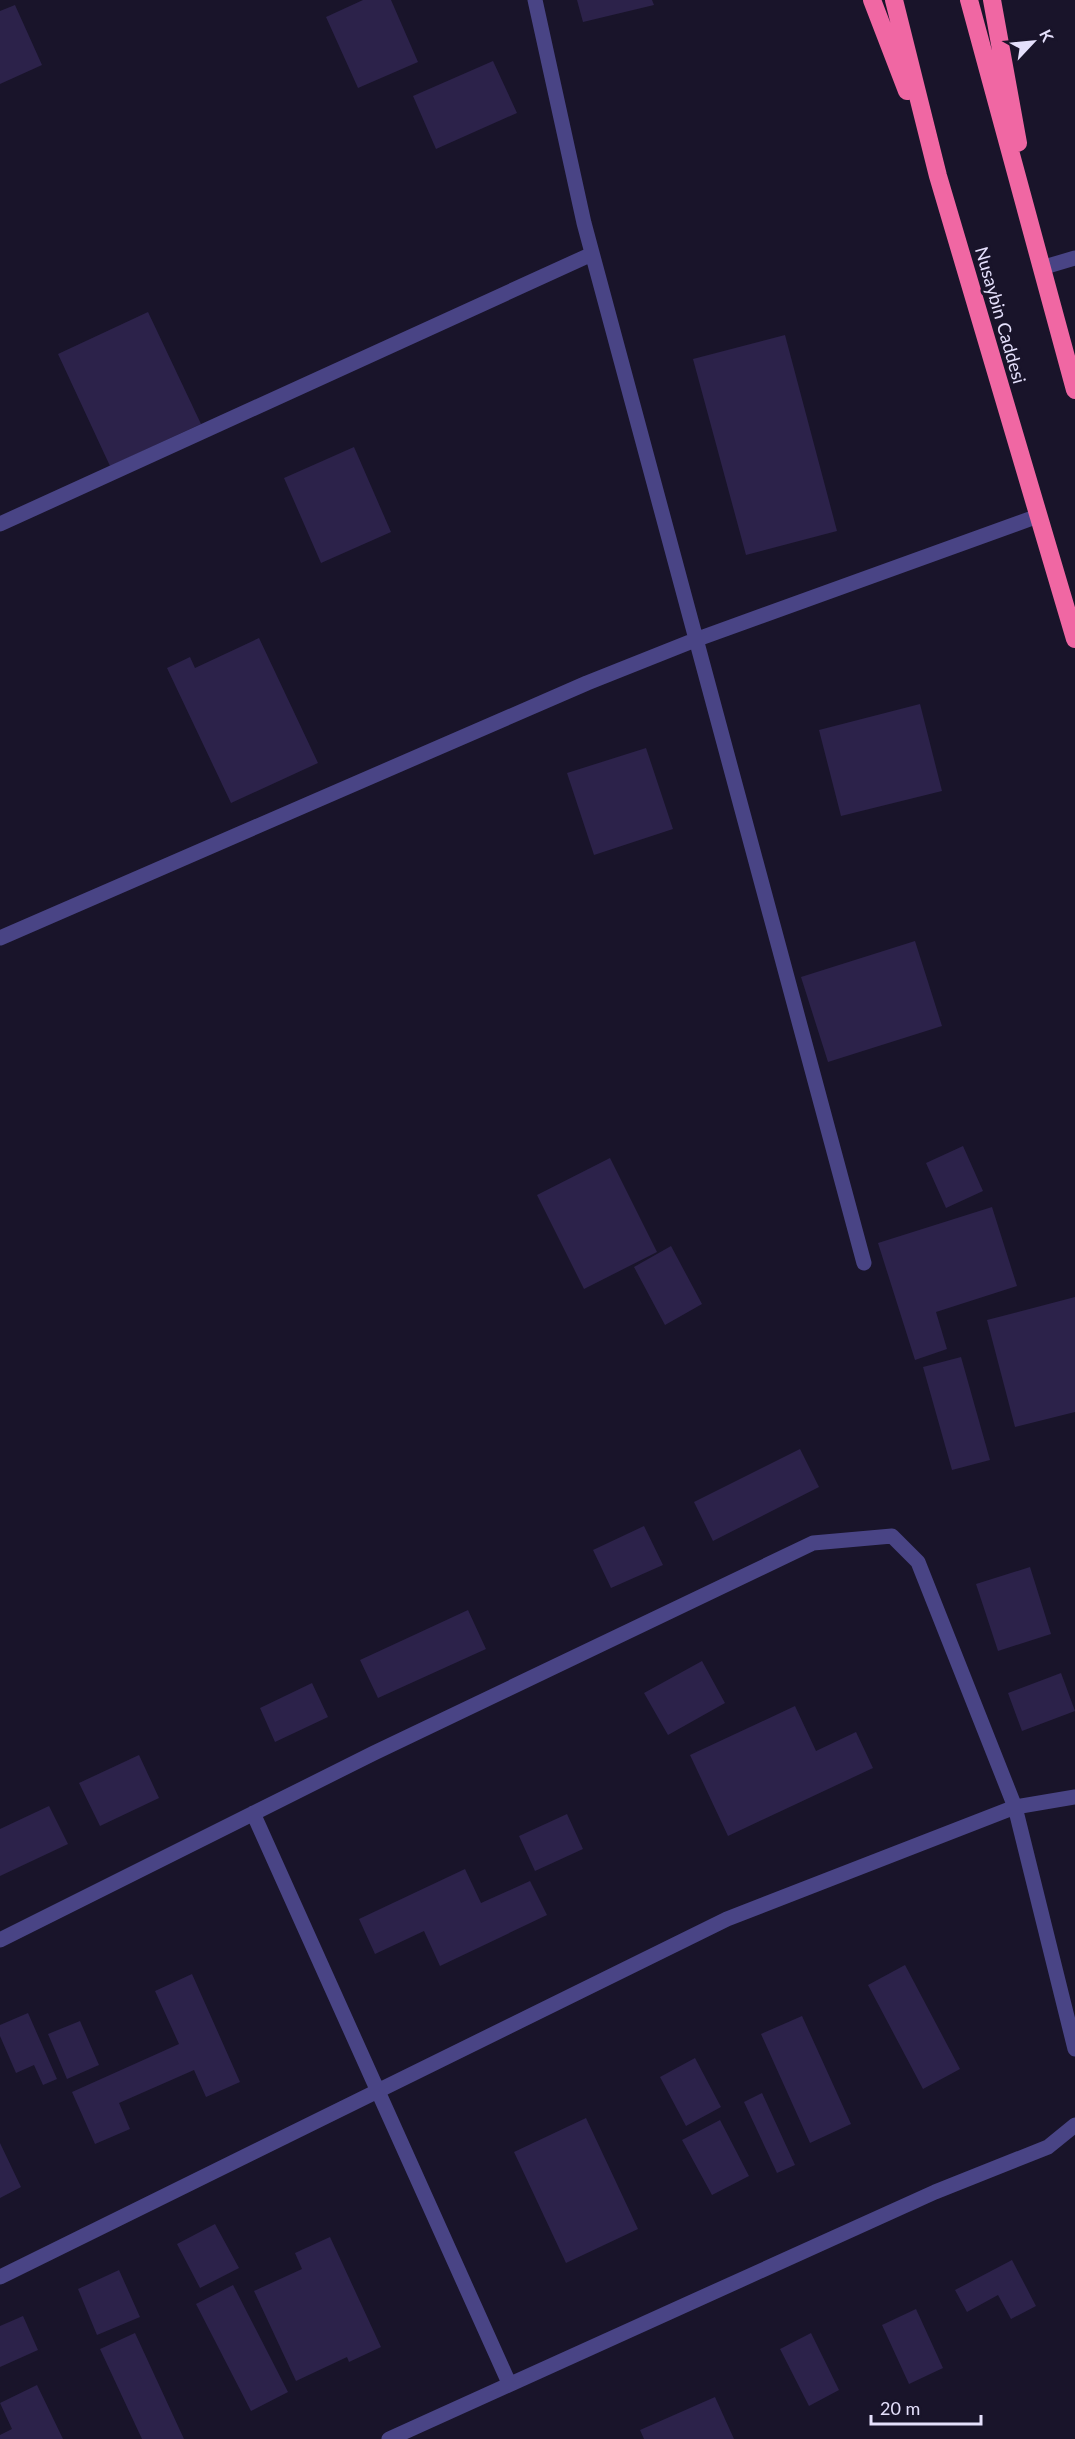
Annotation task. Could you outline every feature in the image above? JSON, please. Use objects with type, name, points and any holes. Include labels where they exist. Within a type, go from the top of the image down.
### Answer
[{"type":"highway","points":[[873,0],[938,176]]},
{"type":"highway","name":"Nusaybin Caddesi","points":[[894,0],[938,176],[1075,639]]},
{"type":"highway","points":[[969,0],[1075,390]]},
{"type":"highway","points":[[992,0],[1041,268]]},
{"type":"street","points":[[536,0],[592,254],[864,1263]]},
{"type":"street","points":[[0,524],[592,254]]},
{"type":"street","points":[[1041,268],[1075,258]]},
{"type":"street","points":[[0,938],[587,683],[695,640],[1038,516]]},
{"type":"street","points":[[0,1940],[374,1753],[813,1543],[892,1536],[918,1562],[1015,1807],[1075,2049]]},
{"type":"street","points":[[0,2277],[728,1919],[1015,1807],[1075,1797]]},
{"type":"street","points":[[253,1813],[508,2384]]},
{"type":"street","points":[[389,2439],[935,2192],[1048,2147],[1075,2125]]},
{"type":"building","points":[[363,0],[391,0],[418,62],[358,88],[326,17]]},
{"type":"building","points":[[577,0],[652,0],[654,5],[583,22]]},
{"type":"building","points":[[15,5],[42,65],[0,84],[0,11]]},
{"type":"building","points":[[493,61],[517,113],[436,149],[413,96]]},
{"type":"building","points":[[148,312],[201,424],[110,466],[58,354]]},
{"type":"building","points":[[785,335],[837,531],[746,555],[693,359]]},
{"type":"building","points":[[354,447],[391,532],[321,563],[284,478]]},
{"type":"building","points":[[259,638],[318,763],[231,803],[167,668],[190,657],[195,668]]},
{"type":"building","points":[[920,704],[942,791],[841,816],[819,730]]},
{"type":"building","points":[[646,748],[673,829],[594,855],[567,773]]},
{"type":"building","points":[[915,941],[942,1026],[828,1062],[801,977]]},
{"type":"building","points":[[963,1146],[983,1191],[946,1208],[926,1163]]},
{"type":"building","points":[[610,1158],[657,1252],[584,1289],[537,1195]]},
{"type":"building","points":[[992,1207],[1017,1286],[936,1312],[947,1349],[915,1360],[878,1243]]},
{"type":"building","points":[[671,1246],[702,1304],[665,1325],[634,1267]]},
{"type":"building","points":[[1075,1297],[1075,1412],[1015,1427],[987,1320]]},
{"type":"building","points":[[961,1357],[990,1460],[952,1470],[923,1367]]},
{"type":"building","points":[[800,1449],[819,1487],[713,1541],[694,1502]]},
{"type":"building","points":[[644,1526],[663,1565],[611,1588],[593,1550]]},
{"type":"building","points":[[1030,1567],[1051,1634],[998,1651],[976,1584]]},
{"type":"building","points":[[468,1610],[486,1649],[378,1698],[360,1660]]},
{"type":"building","points":[[702,1661],[725,1703],[668,1735],[644,1693]]},
{"type":"building","points":[[1061,1673],[1075,1711],[1022,1731],[1008,1693]]},
{"type":"building","points":[[312,1683],[328,1717],[275,1742],[260,1708]]},
{"type":"building","points":[[795,1706],[816,1751],[856,1732],[873,1768],[728,1836],[690,1755]]},
{"type":"building","points":[[139,1755],[159,1798],[100,1826],[79,1783]]},
{"type":"building","points":[[49,1806],[68,1844],[0,1876],[0,1829]]},
{"type":"building","points":[[567,1814],[583,1849],[535,1871],[519,1836]]},
{"type":"building","points":[[465,1869],[481,1903],[530,1881],[547,1915],[440,1966],[424,1931],[375,1954],[359,1919]]},
{"type":"building","points":[[905,1965],[960,2069],[923,2089],[868,1985]]},
{"type":"building","points":[[192,1974],[240,2082],[206,2097],[194,2070],[119,2103],[130,2129],[95,2144],[72,2092],[179,2044],[155,1991]]},
{"type":"building","points":[[28,2013],[57,2079],[43,2085],[34,2065],[16,2073],[0,2036],[0,2025]]},
{"type":"building","points":[[802,2016],[851,2124],[810,2143],[761,2034]]},
{"type":"building","points":[[80,2021],[99,2065],[67,2079],[48,2034]]},
{"type":"building","points":[[695,2058],[721,2107],[686,2126],[660,2077]]},
{"type":"building","points":[[762,2093],[795,2165],[777,2173],[744,2102]]},
{"type":"building","points":[[586,2118],[638,2229],[566,2263],[514,2152]]},
{"type":"building","points":[[720,2120],[749,2176],[712,2195],[682,2140]]},
{"type":"building","points":[[0,2143],[21,2187],[0,2198]]},
{"type":"building","points":[[215,2224],[239,2268],[200,2288],[177,2244]]},
{"type":"building","points":[[330,2237],[381,2347],[349,2362],[347,2357],[296,2381],[254,2291],[302,2269],[295,2253]]},
{"type":"building","points":[[1012,2260],[1036,2306],[1011,2319],[998,2295],[967,2312],[955,2290]]},
{"type":"building","points":[[119,2270],[140,2317],[97,2335],[78,2289]]},
{"type":"building","points":[[233,2285],[288,2392],[251,2411],[196,2304]]},
{"type":"building","points":[[916,2309],[943,2368],[909,2384],[882,2325]]},
{"type":"building","points":[[23,2316],[38,2350],[0,2367],[0,2326]]},
{"type":"building","points":[[135,2333],[184,2439],[142,2439],[100,2349]]},
{"type":"building","points":[[811,2333],[839,2390],[809,2406],[780,2349]]},
{"type":"building","points":[[37,2385],[63,2439],[0,2439],[0,2435],[12,2429],[0,2403]]},
{"type":"building","points":[[715,2397],[734,2439],[644,2439],[640,2430]]}]
